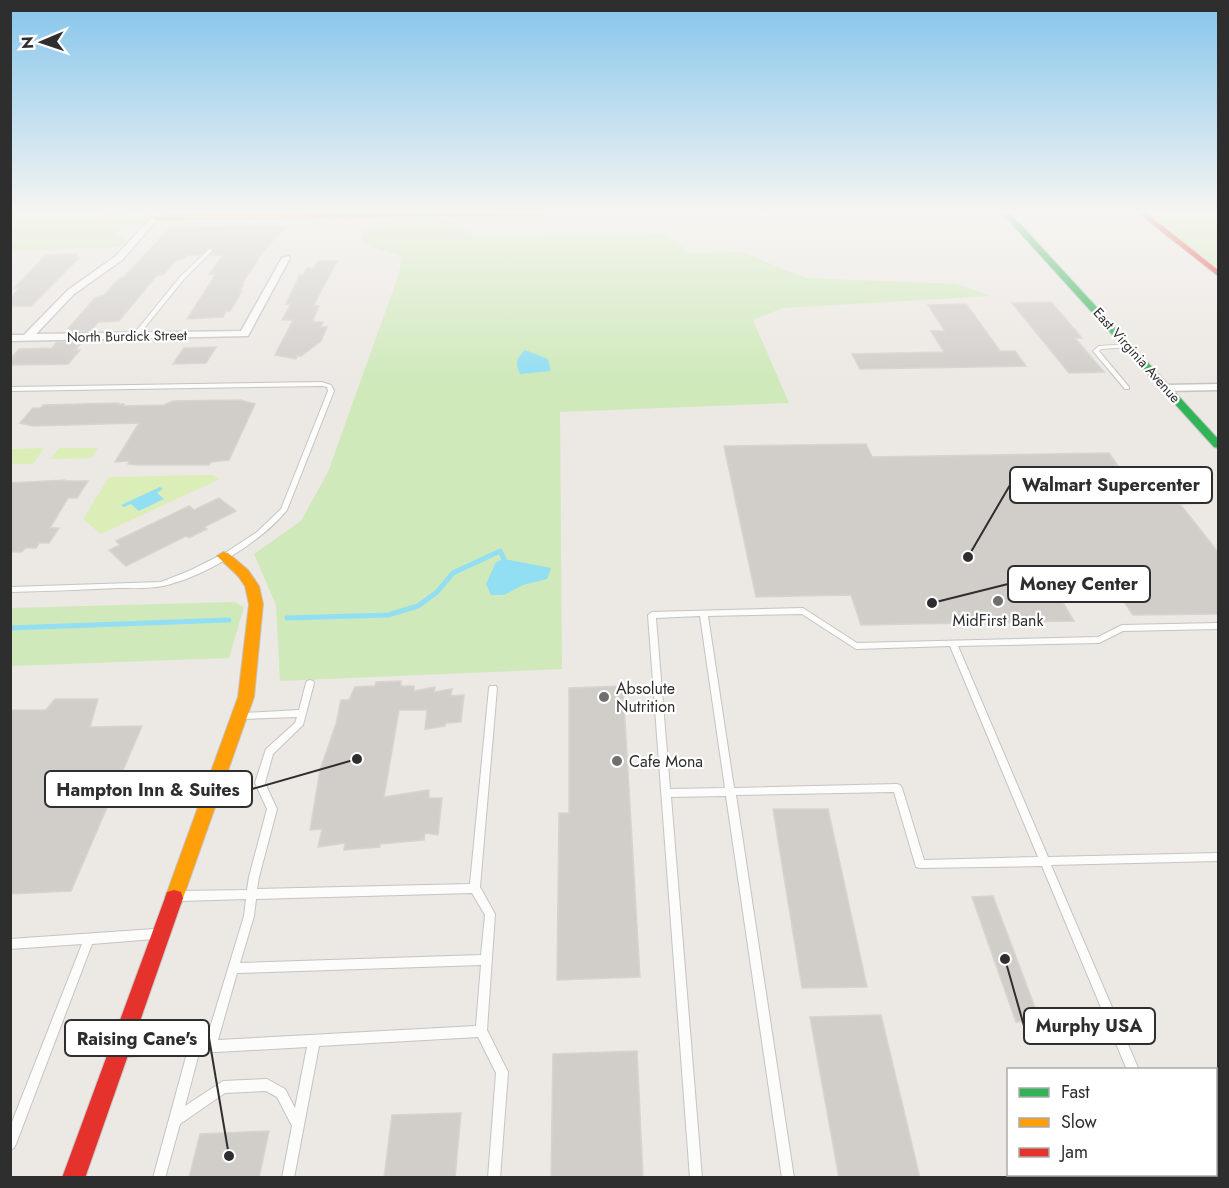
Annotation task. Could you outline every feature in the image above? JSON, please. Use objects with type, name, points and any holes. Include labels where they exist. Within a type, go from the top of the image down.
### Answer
[{"type":"street","points":[[28,338],[70,292],[104,268]]},
{"type":"street","name":"North Burdick Street","points":[[10,338],[244,334],[280,268]]},
{"type":"street","name":"East Virginia Avenue","points":[[1058,268],[1218,445]]},
{"type":"street","points":[[1167,388],[1218,387]]},
{"type":"street","points":[[73,1178],[246,697],[256,604],[252,586],[243,573],[223,556]]},
{"type":"lane","points":[[135,336],[192,268]]},
{"type":"lane","points":[[1127,388],[1096,351],[1100,348],[1130,346]]},
{"type":"lane","points":[[10,389],[329,386],[331,391],[284,510],[272,526],[183,578],[161,584],[10,590]]},
{"type":"lane","points":[[696,1178],[652,615],[803,611],[856,646],[1099,640],[1122,628],[1218,626]]},
{"type":"lane","points":[[704,614],[788,1178]]},
{"type":"lane","points":[[952,644],[1132,1068]]},
{"type":"lane","points":[[210,1047],[249,916],[254,877],[272,809],[260,783],[269,752],[299,725],[310,683]]},
{"type":"lane","points":[[494,688],[475,888],[490,914],[482,1031],[502,1072],[494,1178]]},
{"type":"lane","points":[[239,716],[302,713]]},
{"type":"lane","points":[[665,793],[897,788],[920,864],[1218,857]]},
{"type":"lane","points":[[174,897],[475,888]]},
{"type":"lane","points":[[10,944],[160,933]]},
{"type":"lane","points":[[10,1144],[89,939]]},
{"type":"lane","points":[[233,968],[487,960]]},
{"type":"lane","points":[[118,1052],[482,1031]]},
{"type":"lane","points":[[288,1178],[314,1040]]},
{"type":"lane","points":[[159,1178],[195,1047]]},
{"type":"lane","points":[[174,1121],[223,1087],[267,1085],[281,1093],[298,1126]]},
{"type":"green space","points":[[400,268],[782,268],[806,278],[957,284],[991,296],[783,308],[753,320],[789,403],[560,412],[562,669],[280,681],[276,605],[254,554],[301,521],[328,472]]},
{"type":"green space","points":[[44,448],[33,464],[11,464],[11,449]]},
{"type":"green space","points":[[59,448],[98,448],[91,458],[51,459]]},
{"type":"green space","points":[[213,475],[220,479],[101,534],[83,519],[109,477]]},
{"type":"green space","points":[[234,602],[244,607],[229,658],[11,666],[11,608]]},
{"type":"water","points":[[525,350],[548,359],[551,371],[520,374],[517,361]]},
{"type":"water","points":[[160,487],[163,489],[157,493],[164,499],[139,511],[131,504],[124,507],[121,505]]},
{"type":"water","points":[[504,559],[551,568],[547,579],[523,585],[504,595],[491,595],[486,584],[496,562]]},
{"type":"building","points":[[33,268],[69,268],[31,306],[10,306],[10,298],[20,288],[14,288]]},
{"type":"building","points":[[132,268],[169,268],[163,275],[157,275],[119,321],[98,322],[91,331],[66,331],[95,298],[104,295],[120,278],[123,278]]},
{"type":"building","points":[[213,268],[252,268],[242,284],[244,284],[240,291],[242,291],[230,311],[226,311],[223,317],[187,319],[216,274],[209,274]]},
{"type":"building","points":[[307,268],[333,268],[313,306],[319,306],[312,322],[323,322],[321,327],[327,327],[321,341],[301,356],[297,356],[296,359],[275,355],[293,320],[282,320],[291,304],[286,304],[300,275],[303,275]]},
{"type":"building","points":[[1051,302],[1082,338],[1075,338],[1104,372],[1069,373],[1012,303]]},
{"type":"building","points":[[966,304],[1000,351],[1015,351],[1026,366],[860,369],[852,354],[944,352],[931,331],[945,331],[928,305]]},
{"type":"building","points":[[57,342],[82,342],[75,350],[80,350],[68,364],[10,365],[10,359],[19,349],[52,348]]},
{"type":"building","points":[[216,347],[206,363],[173,364],[184,348]]},
{"type":"building","points":[[240,400],[255,404],[229,460],[211,462],[209,465],[137,465],[128,464],[130,461],[115,462],[139,423],[33,426],[20,423],[33,408],[41,408],[43,405],[118,403],[124,404],[123,406],[164,405],[173,401]]},
{"type":"building","points":[[866,444],[872,457],[1109,453],[1125,476],[1146,475],[1149,479],[1186,478],[1208,503],[1180,504],[1218,552],[1218,614],[1133,615],[1116,590],[1056,591],[1074,621],[861,625],[851,595],[756,597],[724,446]]},
{"type":"building","points":[[88,481],[77,498],[68,498],[50,528],[59,528],[49,543],[39,543],[36,548],[25,548],[22,552],[10,552],[10,483]]},
{"type":"building","points":[[219,498],[236,511],[204,527],[207,529],[189,538],[186,536],[126,566],[109,550],[120,545],[116,541],[189,506],[194,510]]},
{"type":"building","points":[[401,681],[401,686],[414,686],[414,691],[435,687],[434,692],[452,689],[451,696],[464,695],[461,722],[446,723],[445,726],[425,729],[427,710],[399,710],[384,797],[429,790],[429,798],[442,798],[438,835],[425,833],[424,840],[380,844],[380,847],[344,850],[345,843],[318,847],[322,829],[310,830],[320,770],[336,724],[341,700],[349,700],[355,687],[375,686],[376,682]]},
{"type":"building","points":[[623,686],[640,977],[557,980],[559,813],[569,813],[569,688]]},
{"type":"building","points":[[55,699],[98,699],[90,727],[142,726],[71,891],[10,894],[10,710],[46,710]]},
{"type":"building","points":[[773,809],[828,809],[867,987],[802,988]]},
{"type":"building","points":[[993,896],[1040,1021],[1016,1022],[972,897]]},
{"type":"building","points":[[881,1015],[920,1178],[839,1178],[810,1017]]},
{"type":"building","points":[[637,1051],[643,1178],[551,1178],[553,1054]]},
{"type":"building","points":[[461,1113],[455,1178],[384,1178],[392,1115]]},
{"type":"building","points":[[269,1131],[259,1178],[189,1178],[200,1134]]},
{"type":"waterway","points":[[287,618],[388,615],[418,606],[437,592],[453,573],[500,551],[504,559]]},
{"type":"waterway","points":[[10,628],[229,620]]},
{"type":"traffic: fast","points":[[1057,268],[1218,445]]},
{"type":"traffic: slow","points":[[174,898],[246,697],[256,604],[252,586],[243,573],[223,556]]},
{"type":"traffic: jam","points":[[1211,268],[1218,274]]},
{"type":"traffic: jam","points":[[73,1178],[174,898]]},
{"type":"place","name":"Walmart Supercenter","points":[[968,557]]},
{"type":"place","name":"MidFirst Bank","points":[[998,601]]},
{"type":"place","name":"Money Center","points":[[932,603]]},
{"type":"place","name":"Absolute Nutrition","points":[[604,697]]},
{"type":"place","name":"Hampton Inn & Suites","points":[[357,759]]},
{"type":"place","name":"Cafe Mona","points":[[617,761]]},
{"type":"place","name":"Murphy USA","points":[[1005,959]]},
{"type":"place","name":"Raising Cane's","points":[[229,1156]]}]
